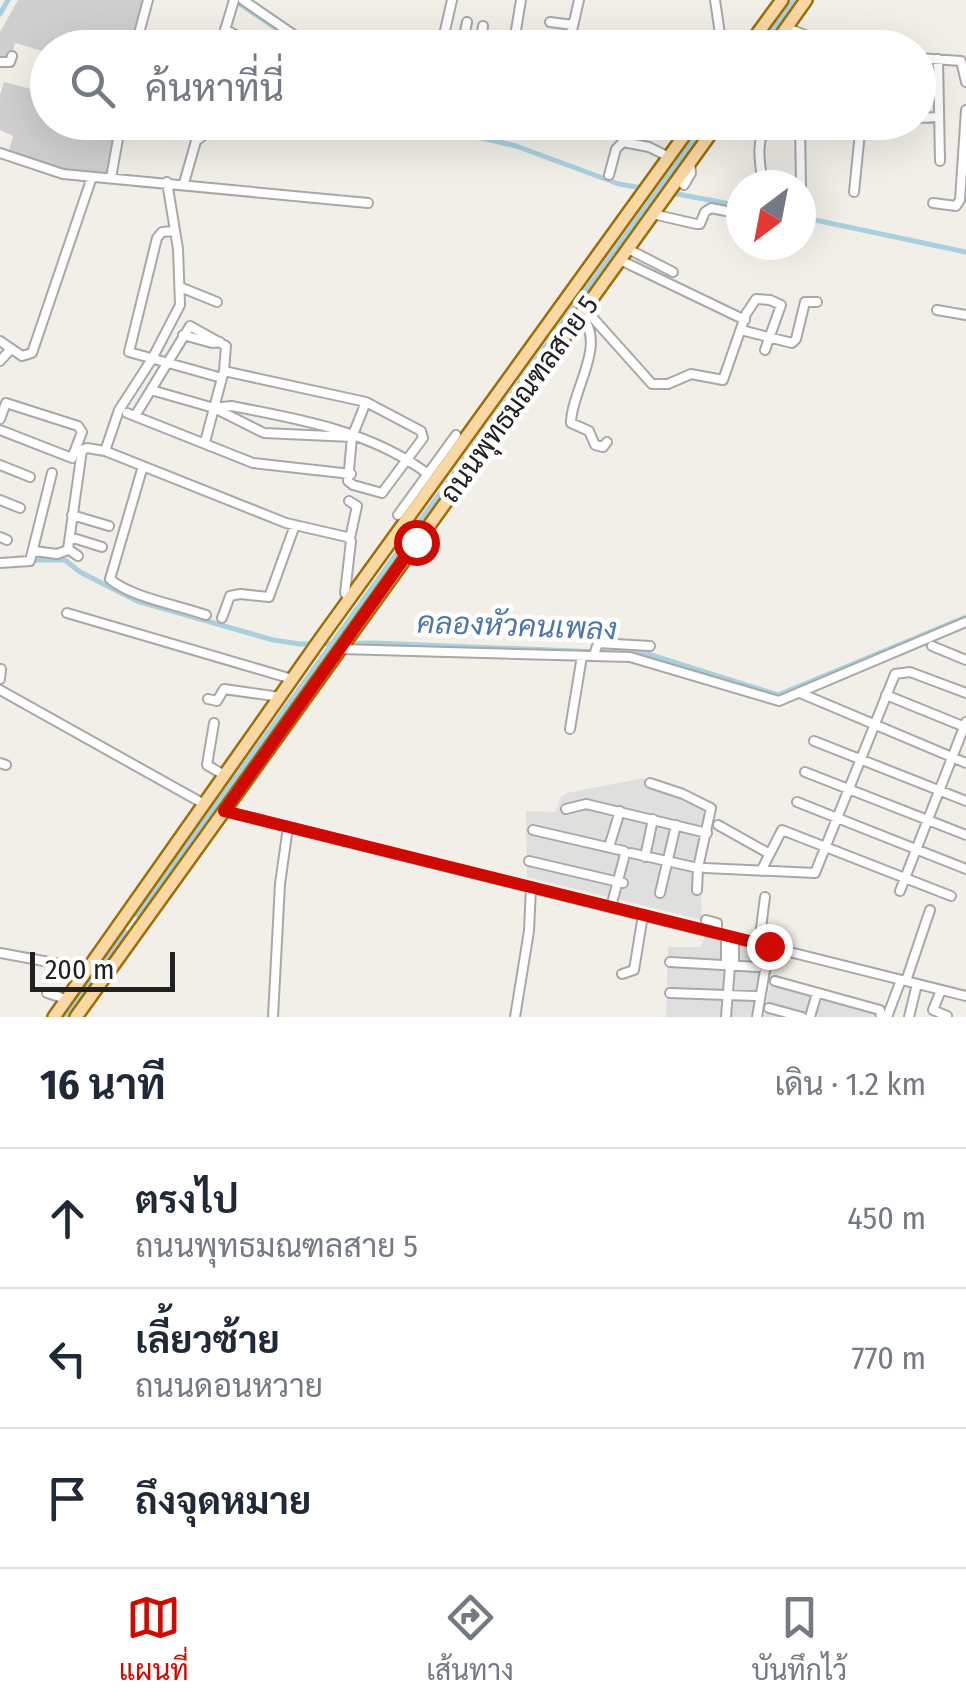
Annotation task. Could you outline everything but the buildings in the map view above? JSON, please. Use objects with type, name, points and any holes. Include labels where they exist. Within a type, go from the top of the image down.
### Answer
[{"type":"main road","points":[[760,30],[782,0]]},
{"type":"main road","points":[[793,30],[806,0]]},
{"type":"main road","name":"ถนนพุทธมณฑลสาย 5","points":[[54,1017],[400,531],[417,498],[681,140]]},
{"type":"main road","name":"ถนนพุทธมณฑลสาย 5","points":[[76,1017],[652,214],[678,186],[705,140]]},
{"type":"main road","points":[[400,531],[416,542]]},
{"type":"main road","points":[[123,918],[140,928]]},
{"type":"street","points":[[140,30],[148,0]]},
{"type":"street","points":[[243,0],[282,30]]},
{"type":"street","points":[[445,30],[452,0]]},
{"type":"street","points":[[517,30],[521,0]]},
{"type":"street","points":[[572,30],[579,0]]},
{"type":"street","points":[[715,0],[719,30]]},
{"type":"street","points":[[225,29],[233,3]]},
{"type":"street","points":[[465,30],[467,22]]},
{"type":"street","points":[[550,22],[573,24]]},
{"type":"street","points":[[482,30],[483,26]]},
{"type":"street","points":[[0,62],[10,62],[12,56]]},
{"type":"street","points":[[940,161],[938,58],[961,61],[966,82]]},
{"type":"street","points":[[933,203],[956,206],[960,200],[966,110]]},
{"type":"street","points":[[111,178],[118,140]]},
{"type":"street","points":[[184,184],[197,140]]},
{"type":"street","points":[[761,140],[761,170]]},
{"type":"street","points":[[800,140],[801,170]]},
{"type":"street","points":[[854,192],[859,140]]},
{"type":"street","points":[[610,175],[616,148],[623,142],[669,157]]},
{"type":"street","points":[[0,154],[51,171],[92,177],[368,204]]},
{"type":"street","points":[[0,341],[26,357],[34,350],[92,177]]},
{"type":"street","points":[[105,451],[119,410],[177,312],[180,287],[176,231],[167,182]]},
{"type":"street","points":[[652,214],[700,224],[711,208],[726,211]]},
{"type":"street","points":[[176,231],[162,232],[157,238],[128,350],[133,355],[366,402],[423,434],[382,493],[350,484],[352,437],[366,402]]},
{"type":"street","points":[[624,254],[673,272]]},
{"type":"street","points":[[624,254],[745,320]]},
{"type":"street","points":[[180,287],[217,302]]},
{"type":"street","points":[[582,312],[647,382],[658,386],[691,374],[723,380],[756,298],[777,302],[780,309],[765,350]]},
{"type":"street","points":[[742,330],[794,342],[805,302],[817,302]]},
{"type":"street","points":[[937,310],[966,316]]},
{"type":"street","points":[[582,312],[590,330],[590,344],[570,423],[589,431],[595,445],[604,448],[607,442]]},
{"type":"street","points":[[205,442],[227,348],[192,326],[131,414],[262,466],[351,474]]},
{"type":"street","points":[[0,361],[11,349]]},
{"type":"street","points":[[151,390],[214,408],[264,433],[352,437]]},
{"type":"street","points":[[0,430],[72,458],[82,432],[78,426],[11,404],[6,403],[1,414]]},
{"type":"street","points":[[214,408],[230,406],[335,426],[406,460],[427,475]]},
{"type":"street","points":[[398,515],[417,498],[427,475],[456,435]]},
{"type":"street","points":[[68,550],[82,450],[86,448],[105,451],[295,525],[350,538]]},
{"type":"street","points":[[0,465],[30,477]]},
{"type":"street","points":[[143,466],[110,579],[140,596],[158,598],[206,615]]},
{"type":"street","points":[[0,563],[26,564],[34,551],[52,473]]},
{"type":"street","points":[[0,500],[20,508]]},
{"type":"street","points":[[349,501],[357,506],[345,593],[349,600]]},
{"type":"street","points":[[72,515],[109,526]]},
{"type":"street","points":[[222,618],[230,596],[269,597],[295,525]]},
{"type":"street","points":[[70,536],[102,547]]},
{"type":"street","points":[[34,551],[57,554],[68,550]]},
{"type":"street","points":[[68,550],[78,556]]},
{"type":"street","points":[[67,613],[292,680]]},
{"type":"street","points":[[340,649],[582,656],[595,651],[647,660],[771,700],[798,694],[966,622]]},
{"type":"street","points":[[595,651],[598,643],[650,646]]},
{"type":"street","points":[[932,646],[966,660]]},
{"type":"street","points":[[570,728],[582,656]]},
{"type":"street","points":[[0,679],[1,668]]},
{"type":"street","points":[[533,830],[701,868],[812,874],[877,728],[893,676],[905,671],[966,693]]},
{"type":"street","points":[[208,699],[216,701],[224,688],[280,697]]},
{"type":"street","points":[[0,690],[204,804]]},
{"type":"street","points":[[798,694],[966,763]]},
{"type":"street","points":[[886,696],[965,726],[900,891]]},
{"type":"street","points":[[214,724],[214,757],[206,773],[224,775]]},
{"type":"street","points":[[814,741],[966,801]]},
{"type":"street","points":[[805,772],[966,834]]},
{"type":"street","points":[[650,784],[709,806],[712,811],[698,890]]},
{"type":"street","points":[[796,802],[966,869]]},
{"type":"street","points":[[566,809],[581,804],[706,834]]},
{"type":"street","points":[[224,811],[966,996]]},
{"type":"street","points":[[608,847],[620,811]]},
{"type":"street","points":[[646,854],[654,820]]},
{"type":"street","points":[[660,893],[676,825]]},
{"type":"street","points":[[718,825],[768,854]]},
{"type":"street","points":[[273,1017],[280,884],[288,827]]},
{"type":"street","points":[[761,871],[782,830],[950,896]]},
{"type":"street","points":[[614,908],[628,853]]},
{"type":"street","points":[[528,860],[620,882]]},
{"type":"street","points":[[515,1017],[529,931],[531,887]]},
{"type":"street","points":[[757,1017],[764,897]]},
{"type":"street","points":[[884,1017],[930,910]]},
{"type":"street","points":[[622,974],[634,970],[642,914]]},
{"type":"street","points":[[706,920],[717,923],[726,936],[730,966],[726,1017]]},
{"type":"street","points":[[0,953],[88,969]]},
{"type":"street","points":[[670,962],[758,968]]},
{"type":"street","points":[[774,982],[880,1010],[884,1017]]},
{"type":"street","points":[[909,1017],[918,984]]},
{"type":"street","points":[[940,990],[933,1010],[946,1016]]},
{"type":"street","points":[[47,993],[66,1000]]},
{"type":"street","points":[[670,993],[755,996]]},
{"type":"street","points":[[810,1017],[816,993]]},
{"type":"street","points":[[768,1008],[802,1017]]},
{"type":"shaded area","points":[[18,0],[146,0],[138,30],[30,30],[30,47],[15,43],[10,61],[0,59],[0,32]]},
{"type":"shaded area","points":[[4,82],[30,89],[30,140],[116,140],[109,176],[63,172],[8,154],[13,136],[0,130]]},
{"type":"shaded area","points":[[644,778],[694,794],[716,809],[700,873],[702,920],[527,877],[526,811],[555,812],[567,793]]},
{"type":"shaded area","points":[[705,936],[765,952],[754,1017],[666,1017],[668,947],[701,947]]},
{"type":"shaded area","points":[[771,978],[888,1009],[885,1017],[764,1017]]},
{"type":"waterway","points":[[0,14],[8,0]]},
{"type":"waterway","points":[[234,0],[278,30]]},
{"type":"waterway","points":[[773,30],[794,0]]},
{"type":"waterway","points":[[491,140],[619,184],[647,189]]},
{"type":"waterway","points":[[414,529],[694,140]]},
{"type":"waterway","points":[[672,193],[726,203]]},
{"type":"waterway","points":[[816,220],[966,252]]},
{"type":"waterway","points":[[137,915],[402,546]]},
{"type":"waterway","name":"คลองหัวคนเพลง","points":[[28,560],[65,560],[80,572],[137,601],[273,640],[648,654],[778,695],[966,617]]},
{"type":"waterway","points":[[65,1017],[125,932]]},
{"type":"route","points":[[416,542],[224,811],[769,946]]}]
